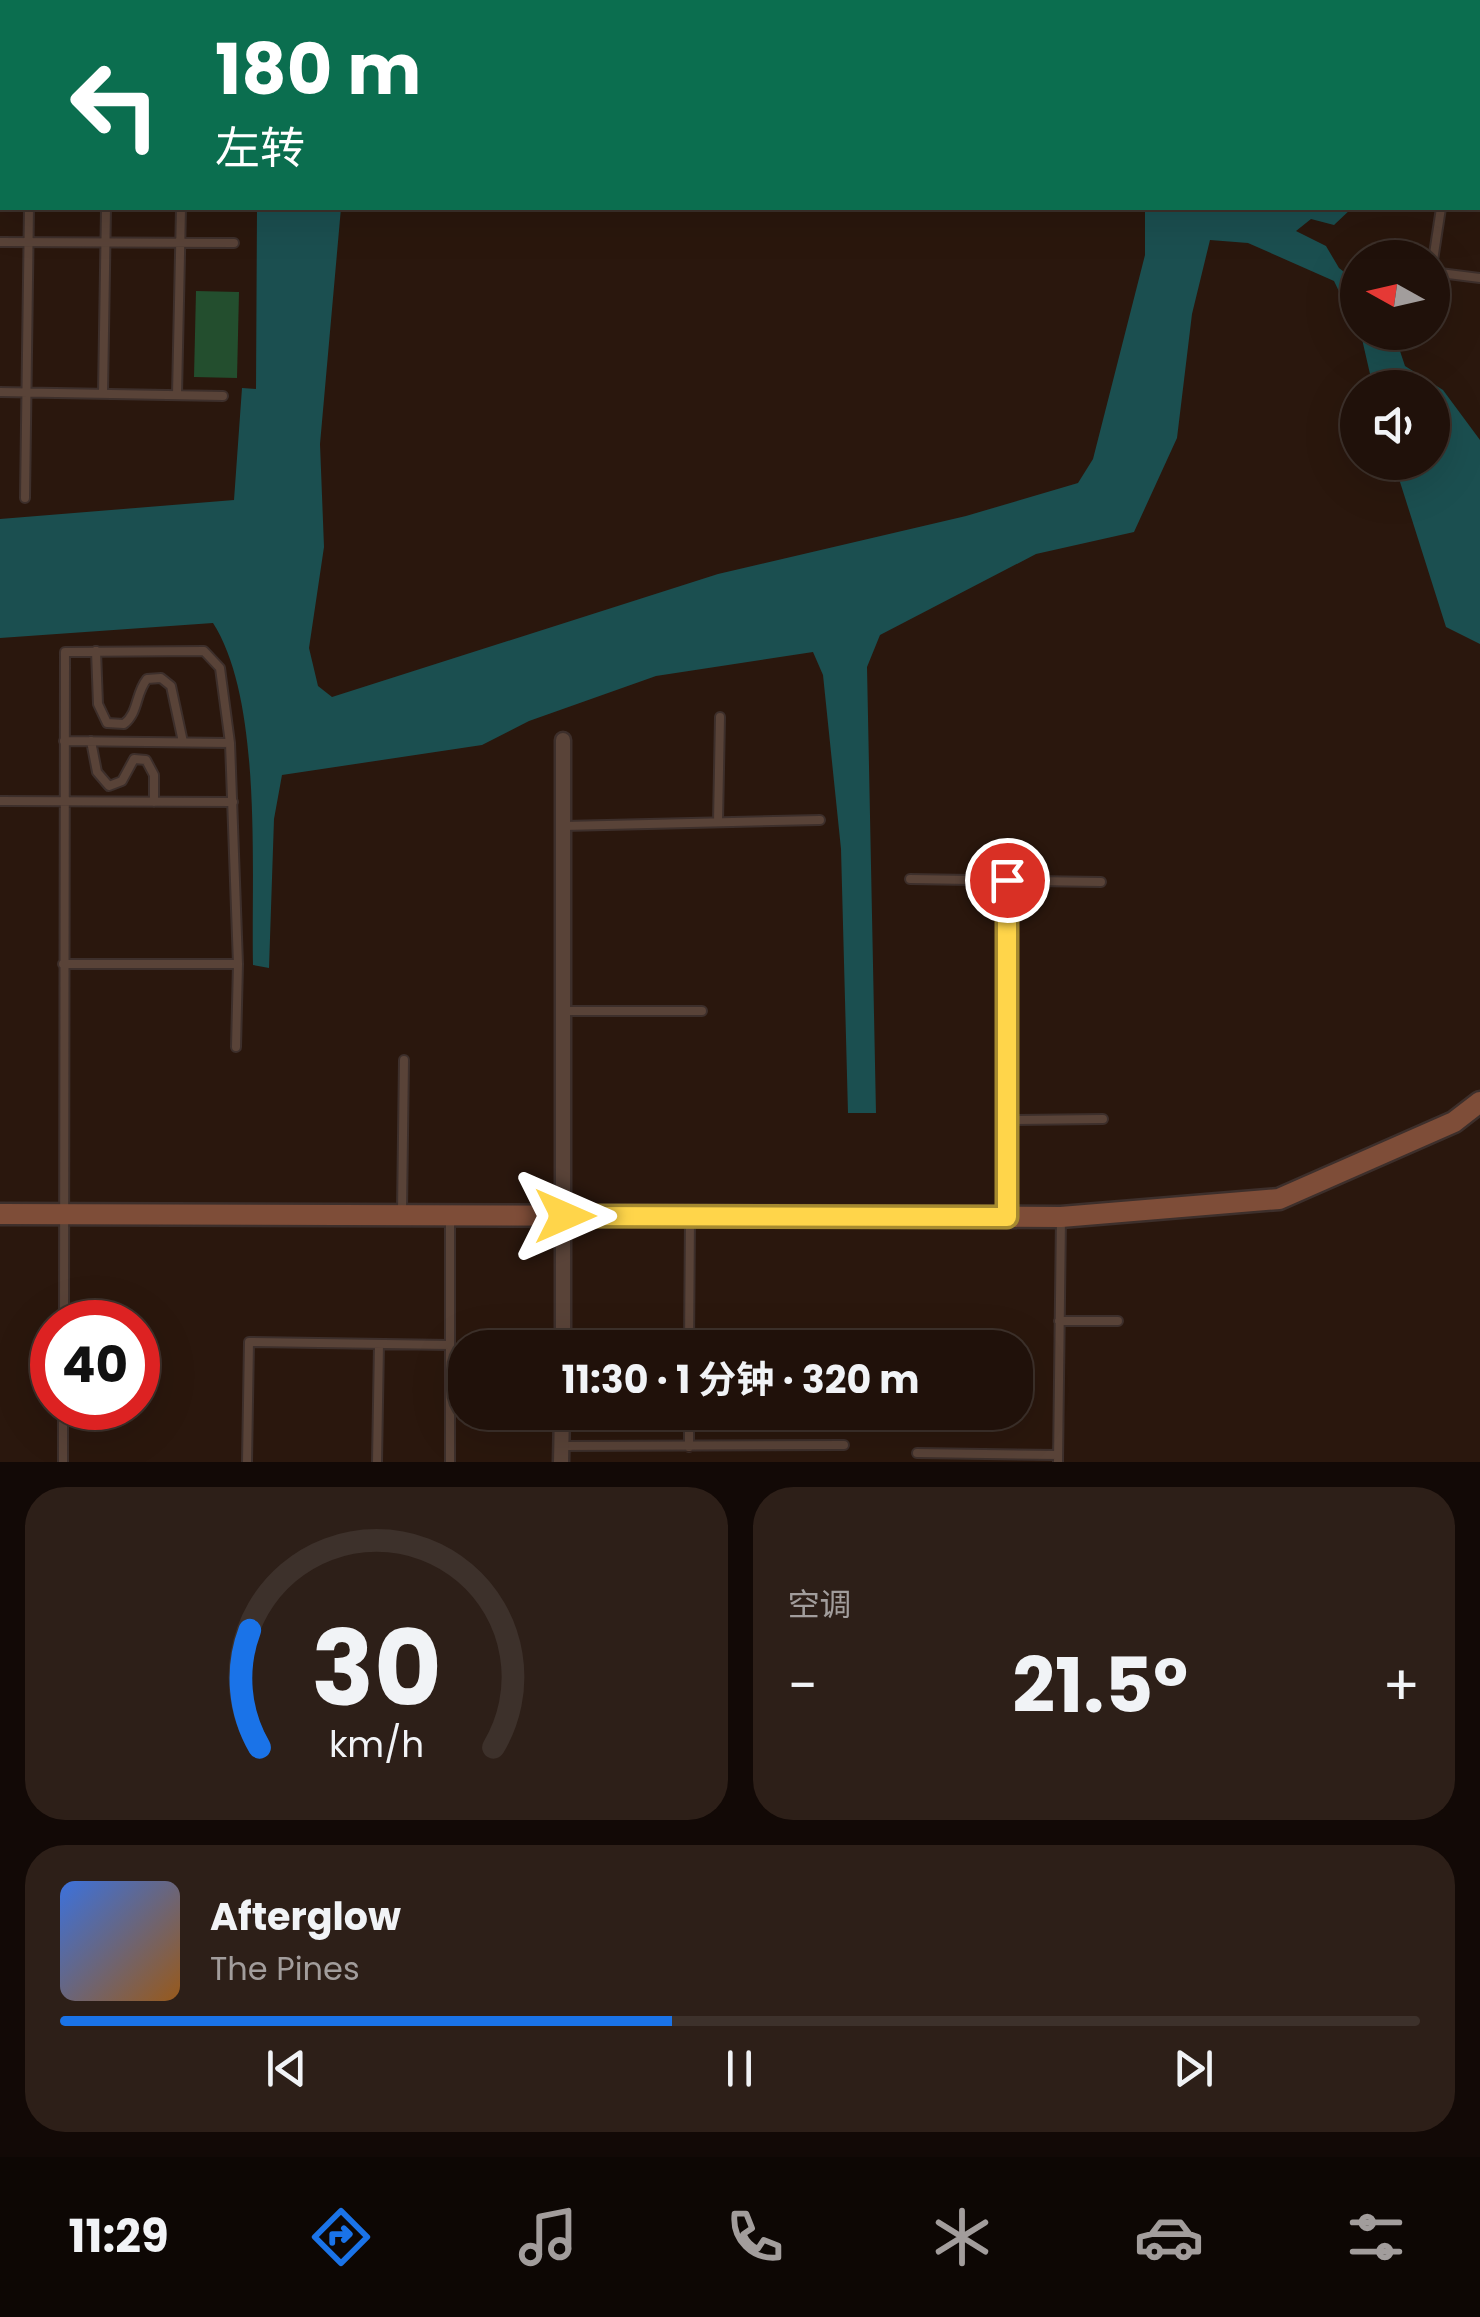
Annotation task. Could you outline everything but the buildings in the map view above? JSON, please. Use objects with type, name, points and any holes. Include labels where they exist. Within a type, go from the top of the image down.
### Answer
[{"type":"street","points":[[563,740],[563,1330]]},
{"type":"street","points":[[0,1214],[1061,1217],[1279,1199],[1454,1122],[1480,1102]]},
{"type":"street","points":[[562,1430],[562,1462]]},
{"type":"lane","points":[[26,498],[29,210]]},
{"type":"lane","points":[[103,394],[106,210]]},
{"type":"lane","points":[[177,395],[181,210]]},
{"type":"lane","points":[[1436,240],[1441,210]]},
{"type":"lane","points":[[0,242],[234,244]]},
{"type":"lane","points":[[1450,273],[1480,278]]},
{"type":"lane","points":[[0,392],[223,396]]},
{"type":"lane","points":[[64,1300],[65,652],[177,649],[212,656],[220,668],[233,802],[238,964],[236,1047]]},
{"type":"lane","points":[[96,651],[98,704],[107,723],[124,724],[132,717],[141,686],[147,679],[161,678],[171,686],[183,742]]},
{"type":"lane","points":[[718,822],[720,717]]},
{"type":"lane","points":[[64,741],[230,742]]},
{"type":"lane","points":[[91,742],[97,772],[108,786],[122,781],[134,759],[146,760],[154,775],[154,802]]},
{"type":"lane","points":[[0,801],[233,802]]},
{"type":"lane","points":[[563,826],[820,820]]},
{"type":"lane","points":[[910,879],[1101,882]]},
{"type":"lane","points":[[1007,880],[1007,1217]]},
{"type":"lane","points":[[63,964],[238,964]]},
{"type":"lane","points":[[564,1011],[702,1011]]},
{"type":"lane","points":[[402,1216],[404,1060]]},
{"type":"lane","points":[[1007,1120],[1104,1120]]},
{"type":"lane","points":[[450,1216],[450,1330]]},
{"type":"lane","points":[[689,1330],[690,1217]]},
{"type":"lane","points":[[918,1453],[1058,1458],[1061,1217]]},
{"type":"lane","points":[[1060,1321],[1118,1321]]},
{"type":"lane","points":[[247,1462],[249,1342],[448,1344]]},
{"type":"lane","points":[[378,1462],[379,1344]]},
{"type":"lane","points":[[63,1430],[63,1462]]},
{"type":"lane","points":[[450,1430],[450,1462]]},
{"type":"lane","points":[[689,1430],[689,1447]]},
{"type":"lane","points":[[562,1446],[844,1444]]},
{"type":"green space","points":[[196,291],[239,292],[237,378],[194,377]]},
{"type":"water","points":[[257,210],[341,210],[320,444],[324,547],[309,648],[318,686],[332,697],[718,574],[966,516],[1078,483],[1093,459],[1145,255],[1145,210],[1350,210],[1334,225],[1311,219],[1296,231],[1326,246],[1340,269],[1340,293],[1334,281],[1248,243],[1210,240],[1192,314],[1177,438],[1134,532],[1036,554],[880,635],[867,667],[876,1113],[848,1113],[841,849],[823,675],[813,652],[656,676],[529,721],[482,745],[282,775],[274,819],[269,968],[253,965],[253,836],[247,741],[229,656],[213,623],[0,638],[0,519],[234,500],[242,388],[256,389]]},
{"type":"water","points":[[1365,350],[1400,350],[1405,366],[1411,370],[1369,370]]},
{"type":"water","points":[[1450,399],[1480,440],[1480,644],[1446,627],[1399,480],[1450,480]]},
{"type":"route","points":[[565,1216],[1007,1217],[1007,880]]}]
